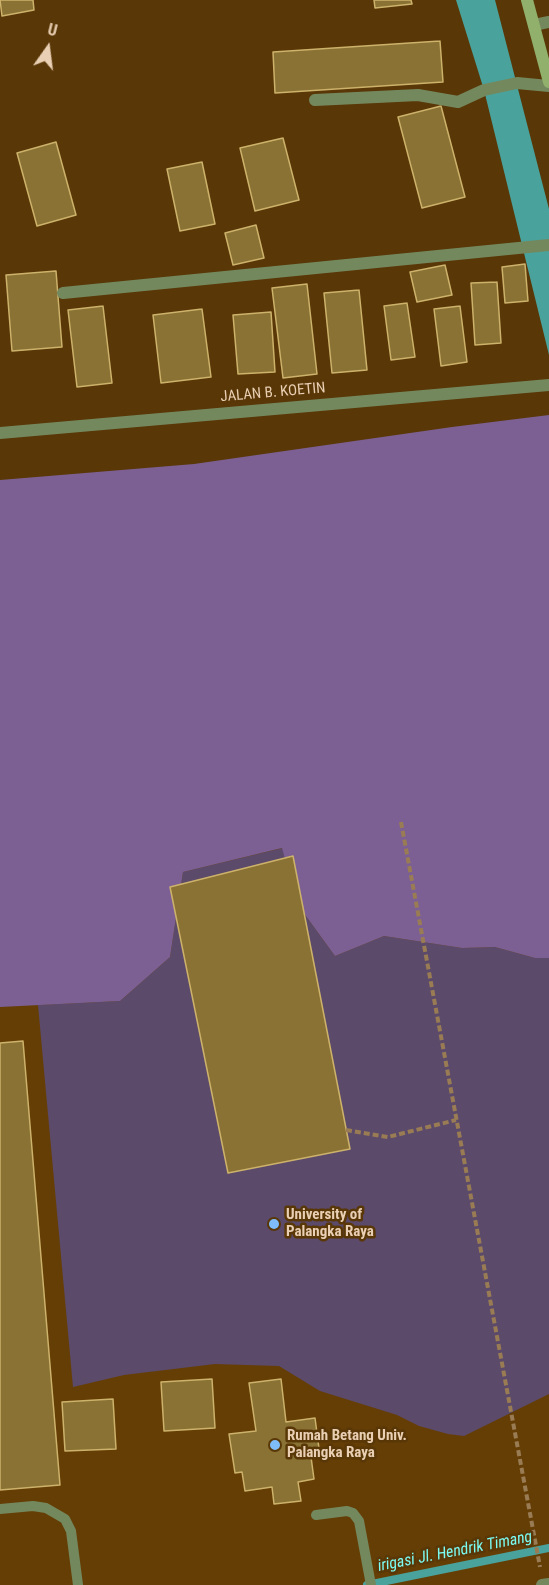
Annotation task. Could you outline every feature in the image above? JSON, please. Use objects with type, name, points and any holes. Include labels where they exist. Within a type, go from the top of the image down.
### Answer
[{"type":"main road","points":[[527,0],[549,82]]},
{"type":"street","points":[[534,25],[549,22]]},
{"type":"street","points":[[315,100],[418,95],[458,102],[484,90],[517,83],[549,86]]},
{"type":"street","points":[[63,293],[549,245]]},
{"type":"street","name":"JALAN B. KOETIN","points":[[0,433],[549,385]]},
{"type":"street","points":[[542,1585],[549,1584]]},
{"type":"lane","points":[[0,1509],[33,1506],[46,1508],[65,1519],[71,1531],[78,1585]]},
{"type":"lane","points":[[316,1515],[347,1511],[353,1513],[358,1521],[371,1585]]},
{"type":"path","points":[[400,822],[540,1564]]},
{"type":"path","points":[[346,1130],[388,1137],[456,1120]]},
{"type":"shaded area","points":[[549,415],[549,958],[535,958],[495,947],[462,948],[384,936],[335,956],[298,905],[282,848],[183,872],[170,957],[120,1001],[0,1007],[0,480],[194,464]]},
{"type":"shaded area","name":"University of Palangka Raya","points":[[549,734],[549,1585],[0,1585],[0,863]]},
{"type":"shaded area","points":[[283,848],[298,905],[335,956],[384,936],[462,948],[495,947],[535,958],[549,958],[549,1394],[464,1436],[419,1426],[397,1415],[320,1391],[279,1366],[215,1364],[124,1375],[73,1387],[38,1005],[120,1001],[170,957],[183,872]]},
{"type":"water","points":[[456,0],[495,0],[549,209],[549,355],[484,90]]},
{"type":"building","points":[[0,0],[33,0],[34,10],[2,16]]},
{"type":"building","points":[[374,0],[411,0],[412,4],[375,8]]},
{"type":"building","points":[[440,41],[443,82],[275,93],[273,52]]},
{"type":"building","points":[[441,106],[465,197],[422,208],[398,117]]},
{"type":"building","points":[[283,138],[299,200],[255,211],[240,148]]},
{"type":"building","points":[[56,142],[76,215],[37,226],[17,153]]},
{"type":"building","points":[[202,162],[215,224],[180,231],[167,169]]},
{"type":"building","points":[[256,225],[264,258],[233,265],[225,233]]},
{"type":"building","points":[[525,264],[528,301],[505,303],[502,267]]},
{"type":"building","points":[[445,265],[452,295],[417,302],[410,272]]},
{"type":"building","points":[[56,271],[62,347],[12,351],[6,275]]},
{"type":"building","points":[[497,282],[501,343],[475,345],[471,283]]},
{"type":"building","points":[[307,284],[317,374],[283,378],[272,288]]},
{"type":"building","points":[[359,290],[367,370],[332,373],[324,293]]},
{"type":"building","points":[[407,303],[415,357],[391,360],[384,306]]},
{"type":"building","points":[[103,306],[112,383],[77,387],[68,310]]},
{"type":"building","points":[[460,306],[467,362],[441,366],[434,309]]},
{"type":"building","points":[[202,309],[211,377],[161,383],[153,315]]},
{"type":"building","points":[[271,312],[275,372],[238,374],[233,315]]},
{"type":"building","points":[[293,856],[350,1149],[228,1173],[170,887]]},
{"type":"building","points":[[23,1041],[60,1485],[0,1490],[0,1043]]},
{"type":"building","points":[[212,1379],[215,1428],[164,1431],[161,1382]]},
{"type":"building","name":"Rumah Betang Univ. Palangka Raya","points":[[281,1379],[286,1422],[315,1418],[320,1456],[311,1457],[314,1479],[298,1482],[301,1501],[274,1504],[272,1487],[245,1491],[242,1472],[235,1473],[229,1434],[256,1431],[249,1383]]},
{"type":"building","points":[[113,1399],[116,1449],[65,1451],[62,1402]]},
{"type":"waterway","name":"irigasi Jl. Hendrik Timang","points":[[367,1585],[549,1548]]},
{"type":"place","name":"University of Palangka Raya","points":[[274,1224]]},
{"type":"place","name":"Rumah Betang Univ. Palangka Raya","points":[[275,1445]]}]
